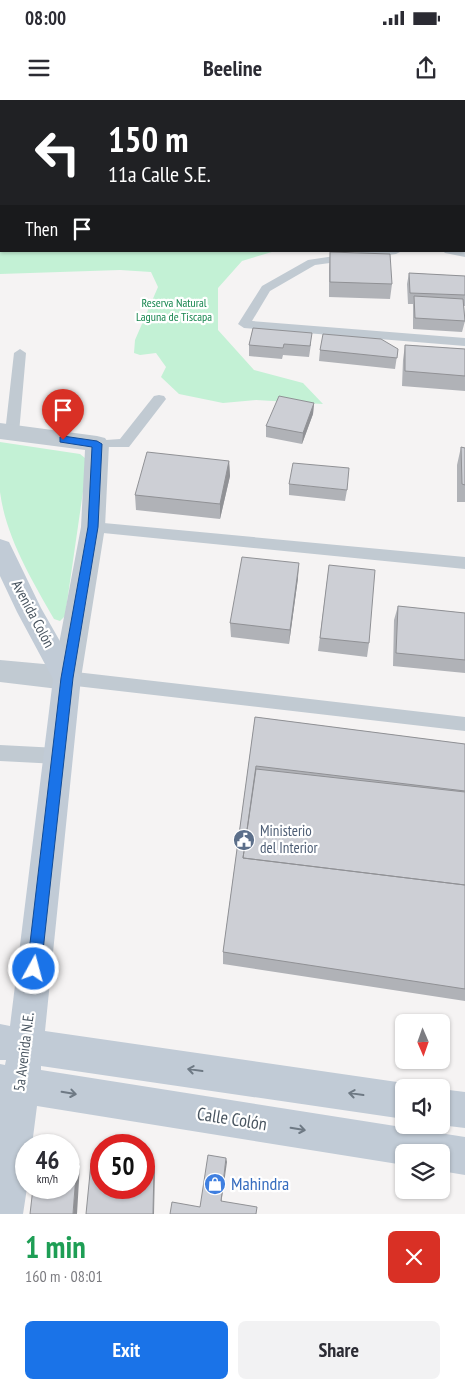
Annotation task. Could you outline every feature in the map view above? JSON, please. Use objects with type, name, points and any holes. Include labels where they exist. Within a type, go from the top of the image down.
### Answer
[{"type":"main road","name":"Avenida Colón","points":[[0,549],[30,612],[67,678]]},
{"type":"main road","name":"5a Avenida N.E.","points":[[4,1214],[13,1044],[58,756],[67,678]]},
{"type":"main road","points":[[13,1044],[395,1100]]},
{"type":"main road","name":"Calle Colón","points":[[10,1084],[465,1156]]},
{"type":"main road","points":[[450,1108],[465,1110]]},
{"type":"street","points":[[6,432],[97,444]]},
{"type":"street","name":"5a Avenida N.E.","points":[[67,678],[93,527],[97,444]]},
{"type":"street","points":[[0,671],[67,678]]},
{"type":"lane","points":[[388,252],[312,262],[266,289],[244,324],[465,342]]},
{"type":"lane","points":[[6,432],[20,353]]},
{"type":"lane","points":[[97,444],[124,444],[159,399]]},
{"type":"lane","points":[[93,527],[465,563]]},
{"type":"lane","points":[[67,678],[465,724]]},
{"type":"lane","points":[[0,753],[58,756]]},
{"type":"green space","name":"Reserva Natural Laguna de Tiscapa","points":[[0,252],[272,252],[242,261],[218,288],[218,330],[254,370],[303,383],[323,404],[256,400],[223,403],[179,394],[161,377],[166,367],[156,353],[140,355],[134,353],[135,340],[158,287],[151,272],[120,270],[0,274]]},
{"type":"green space","points":[[0,442],[80,454],[85,458],[86,471],[65,616],[60,621],[54,619],[37,589],[21,558],[8,526],[0,492]]},
{"type":"building","points":[[330,252],[390,254],[392,284],[330,282]]},
{"type":"building","points":[[409,273],[465,276],[465,295],[410,293]]},
{"type":"building","points":[[414,296],[463,299],[465,321],[415,318]]},
{"type":"building","points":[[253,328],[312,333],[310,346],[284,344],[283,348],[249,345]]},
{"type":"building","points":[[323,334],[381,339],[398,349],[397,358],[320,350]]},
{"type":"building","points":[[405,345],[465,349],[465,376],[405,371]]},
{"type":"building","points":[[279,396],[314,403],[303,433],[266,426]]},
{"type":"building","points":[[461,447],[465,448],[465,485],[462,484]]},
{"type":"building","points":[[147,452],[229,461],[220,504],[135,495]]},
{"type":"building","points":[[293,463],[349,468],[347,490],[289,484]]},
{"type":"building","points":[[242,557],[299,563],[290,630],[230,623]]},
{"type":"building","points":[[329,565],[375,570],[369,643],[320,638]]},
{"type":"building","points":[[398,606],[465,613],[465,660],[396,653]]},
{"type":"building","name":"Ministerio del Interior","points":[[255,717],[465,744],[465,791],[256,766],[243,858],[465,885],[465,989],[223,952]]},
{"type":"building","name":"Ministerio del Interior","points":[[256,769],[465,792],[465,885],[243,858]]},
{"type":"building","name":"Mahindra","points":[[208,1155],[226,1158],[221,1201],[257,1207],[256,1214],[170,1214],[172,1202],[200,1207]]},
{"type":"building","points":[[90,1173],[90,1199],[153,1199],[153,1214],[86,1214]]},
{"type":"building","points":[[32,1199],[74,1199],[73,1214],[30,1214]]},
{"type":"place","name":"Ministerio del Interior","points":[[244,840]]},
{"type":"place","name":"Mahindra","points":[[215,1184]]},
{"type":"route","points":[[34,969],[67,678],[93,527],[97,444],[63,440]]}]
